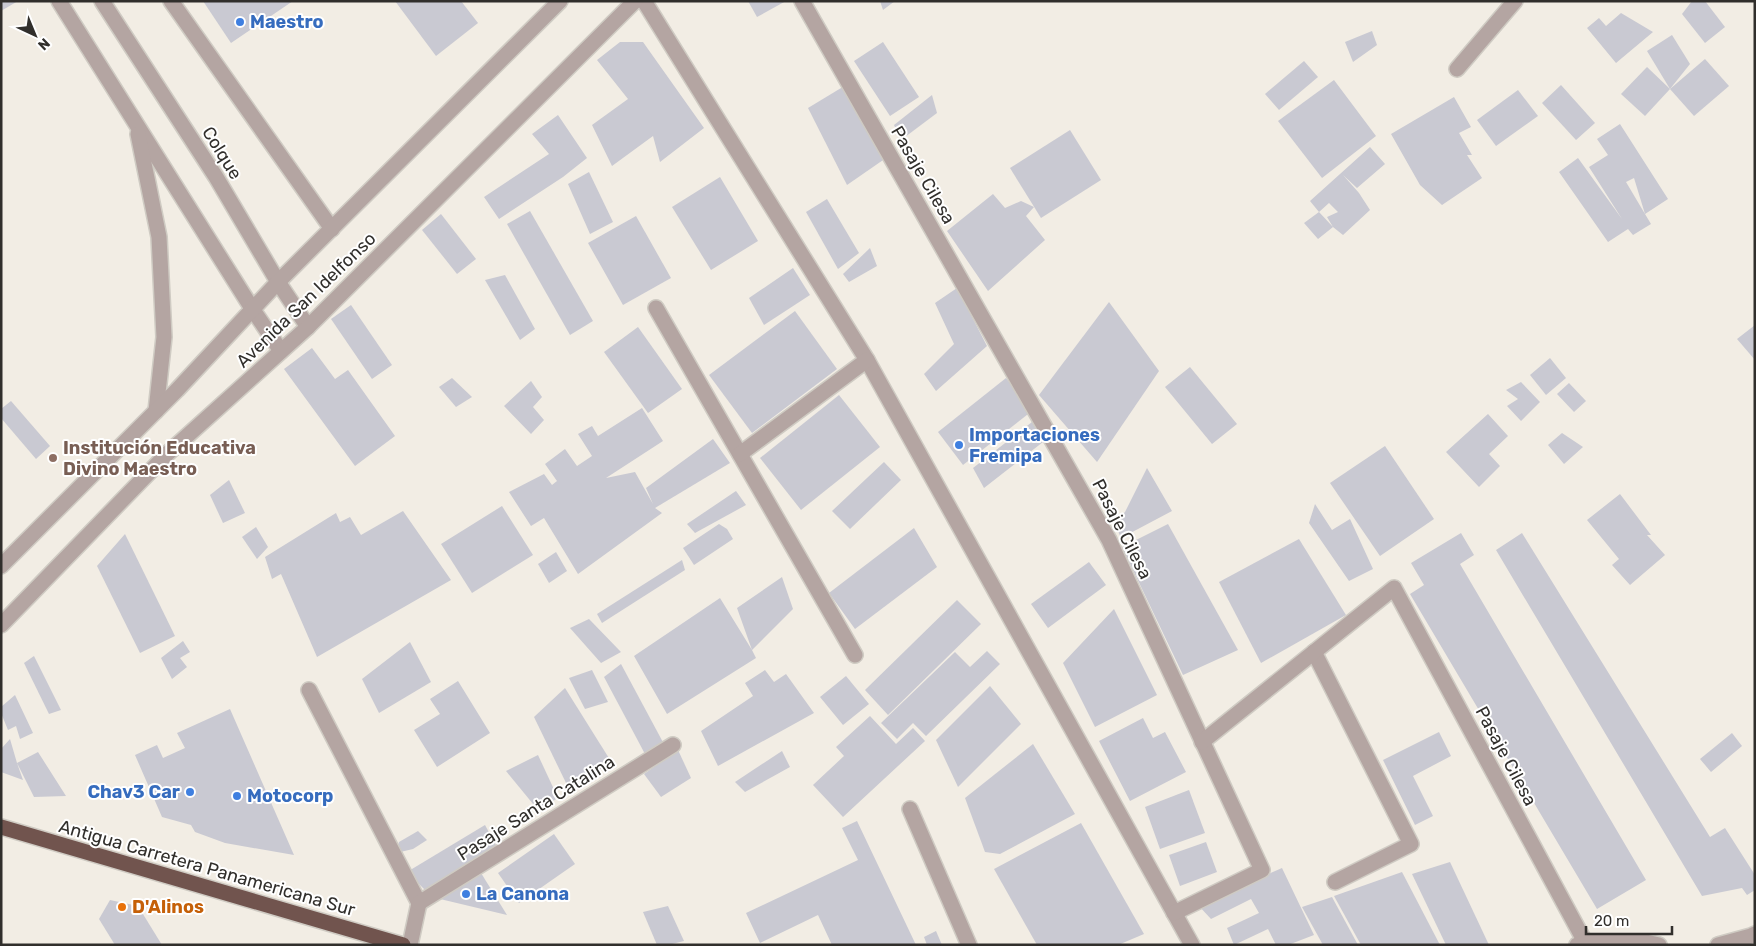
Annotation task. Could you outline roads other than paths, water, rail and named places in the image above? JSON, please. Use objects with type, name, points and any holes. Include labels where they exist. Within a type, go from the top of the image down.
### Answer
[{"type":"highway","name":"Antigua Carretera Panamericana Sur","points":[[1,828],[403,945]]},
{"type":"street","points":[[59,1],[253,310],[281,351]]},
{"type":"street","name":"Colque","points":[[102,1],[216,177],[278,282],[308,327]]},
{"type":"street","points":[[171,1],[332,229]]},
{"type":"street","name":"Avenida San Idelfonso","points":[[1,566],[156,411],[278,282],[560,1]]},
{"type":"street","name":"Avenida San Idelfonso","points":[[1,625],[167,454],[308,327],[636,1]]},
{"type":"street","points":[[644,1],[867,360],[1192,945]]},
{"type":"street","name":"Pasaje Cilesa","points":[[802,1],[1109,540],[1262,870],[1174,913]]},
{"type":"street","points":[[1457,69],[1515,1]]},
{"type":"street","points":[[136,125],[159,237],[164,336],[156,411]]},
{"type":"street","points":[[656,308],[855,655]]},
{"type":"street","points":[[740,454],[867,360]]},
{"type":"street","name":"Pasaje Cilesa","points":[[1314,652],[1394,588],[1581,943]]},
{"type":"street","points":[[1202,742],[1314,652],[1411,844],[1335,882]]},
{"type":"street","points":[[309,690],[419,902],[410,945]]},
{"type":"street","name":"Pasaje Santa Catalina","points":[[419,902],[673,745]]},
{"type":"street","points":[[910,809],[969,945]]},
{"type":"street","points":[[1718,945],[1755,934]]},
{"type":"street","points":[[1581,943],[1646,942],[1659,945]]},
{"type":"place","name":"Maestro","points":[[240,22]]},
{"type":"place","name":"Importaciones Fremipa","points":[[959,445]]},
{"type":"place","name":"Institución Educativa Divino Maestro","points":[[53,458]]},
{"type":"place","name":"Chav3 Car","points":[[190,792]]},
{"type":"place","name":"Motocorp","points":[[237,796]]},
{"type":"place","name":"La Canona","points":[[466,894]]},
{"type":"place","name":"D'Alinos","points":[[122,907]]}]
